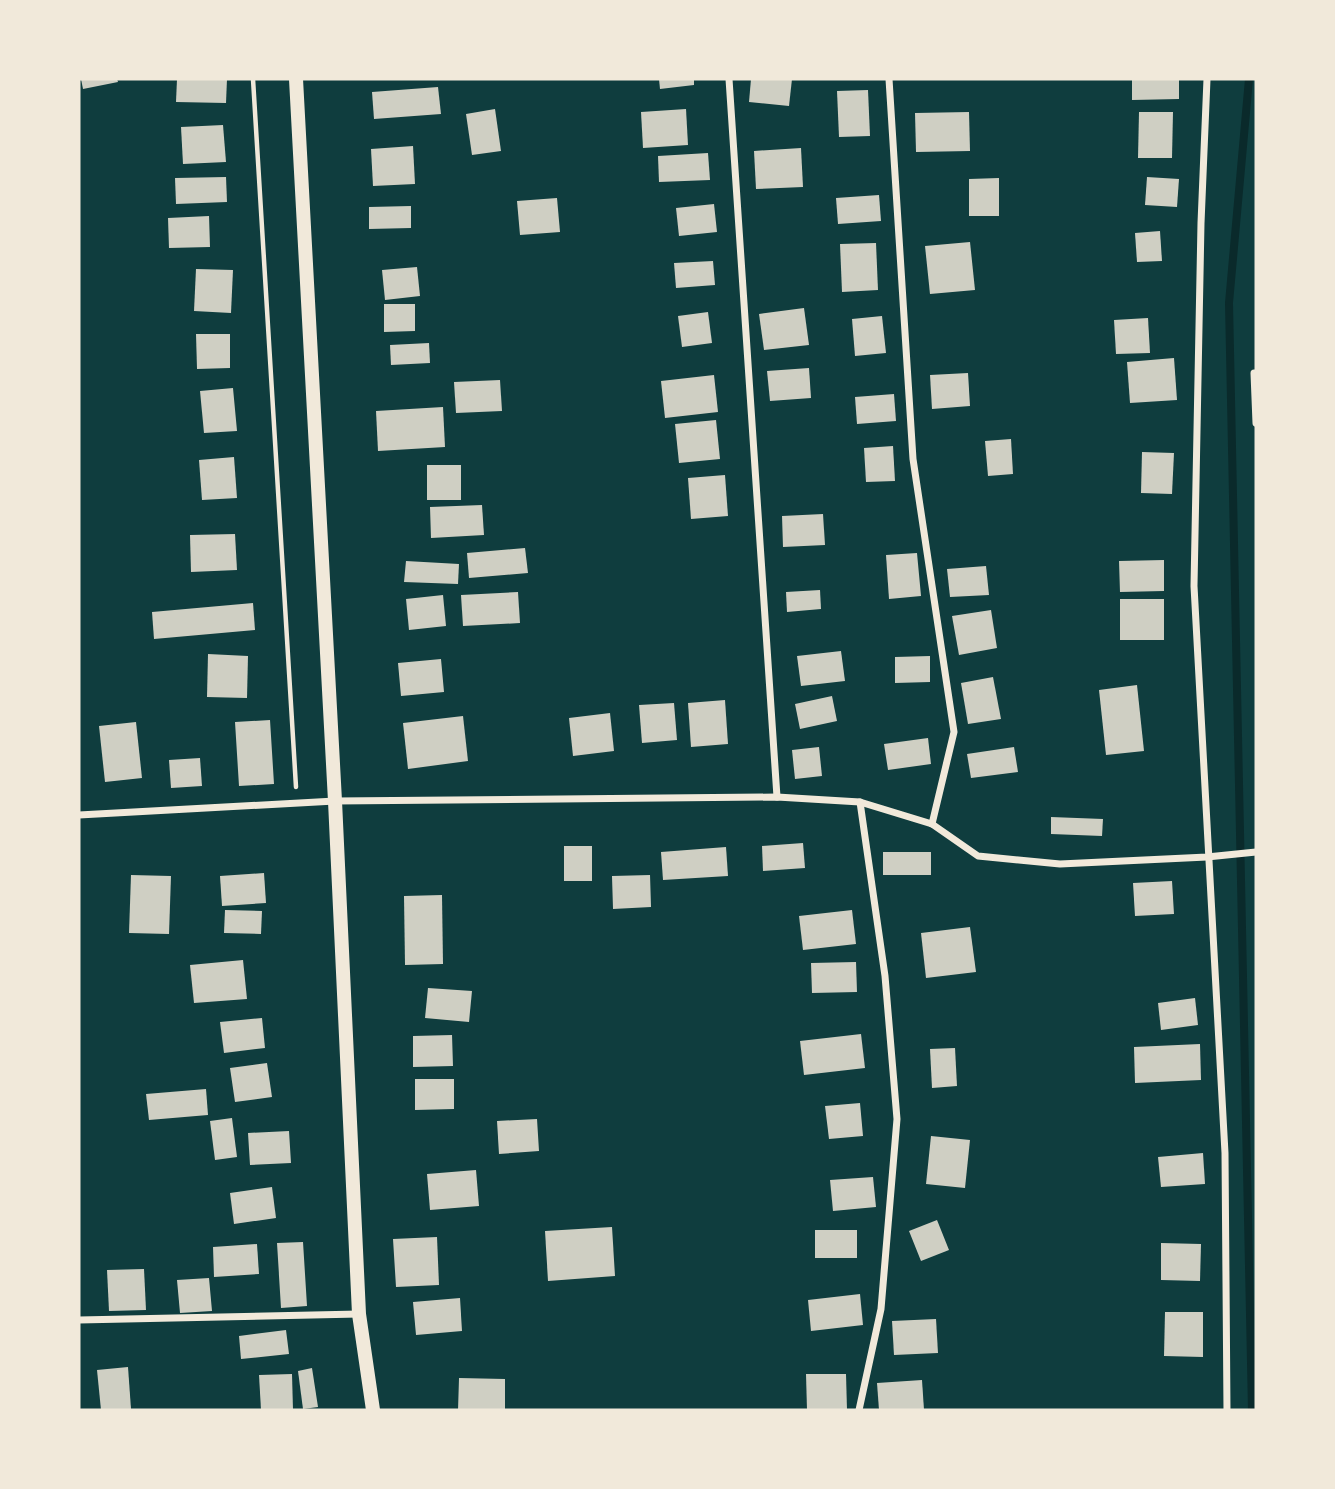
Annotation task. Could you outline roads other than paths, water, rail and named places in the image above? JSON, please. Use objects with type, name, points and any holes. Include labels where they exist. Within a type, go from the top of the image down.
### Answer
[{"type":"main road","points":[[296,79],[335,801],[359,1314],[373,1410]]},
{"type":"street","points":[[729,79],[777,797]]},
{"type":"street","points":[[889,79],[913,459],[954,733],[932,824]]},
{"type":"street","points":[[1207,79],[1200,223],[1194,586],[1225,1153],[1227,1410]]},
{"type":"street","points":[[1255,373],[1256,423]]},
{"type":"street","points":[[79,814],[335,801],[777,797],[860,802],[932,824],[978,856],[1060,864],[1256,852]]},
{"type":"street","points":[[859,1410],[881,1309],[897,1119],[885,976],[860,802]]},
{"type":"street","points":[[79,1320],[359,1314]]},
{"type":"waterway","points":[[1249,79],[1229,303],[1252,1410]]}]
